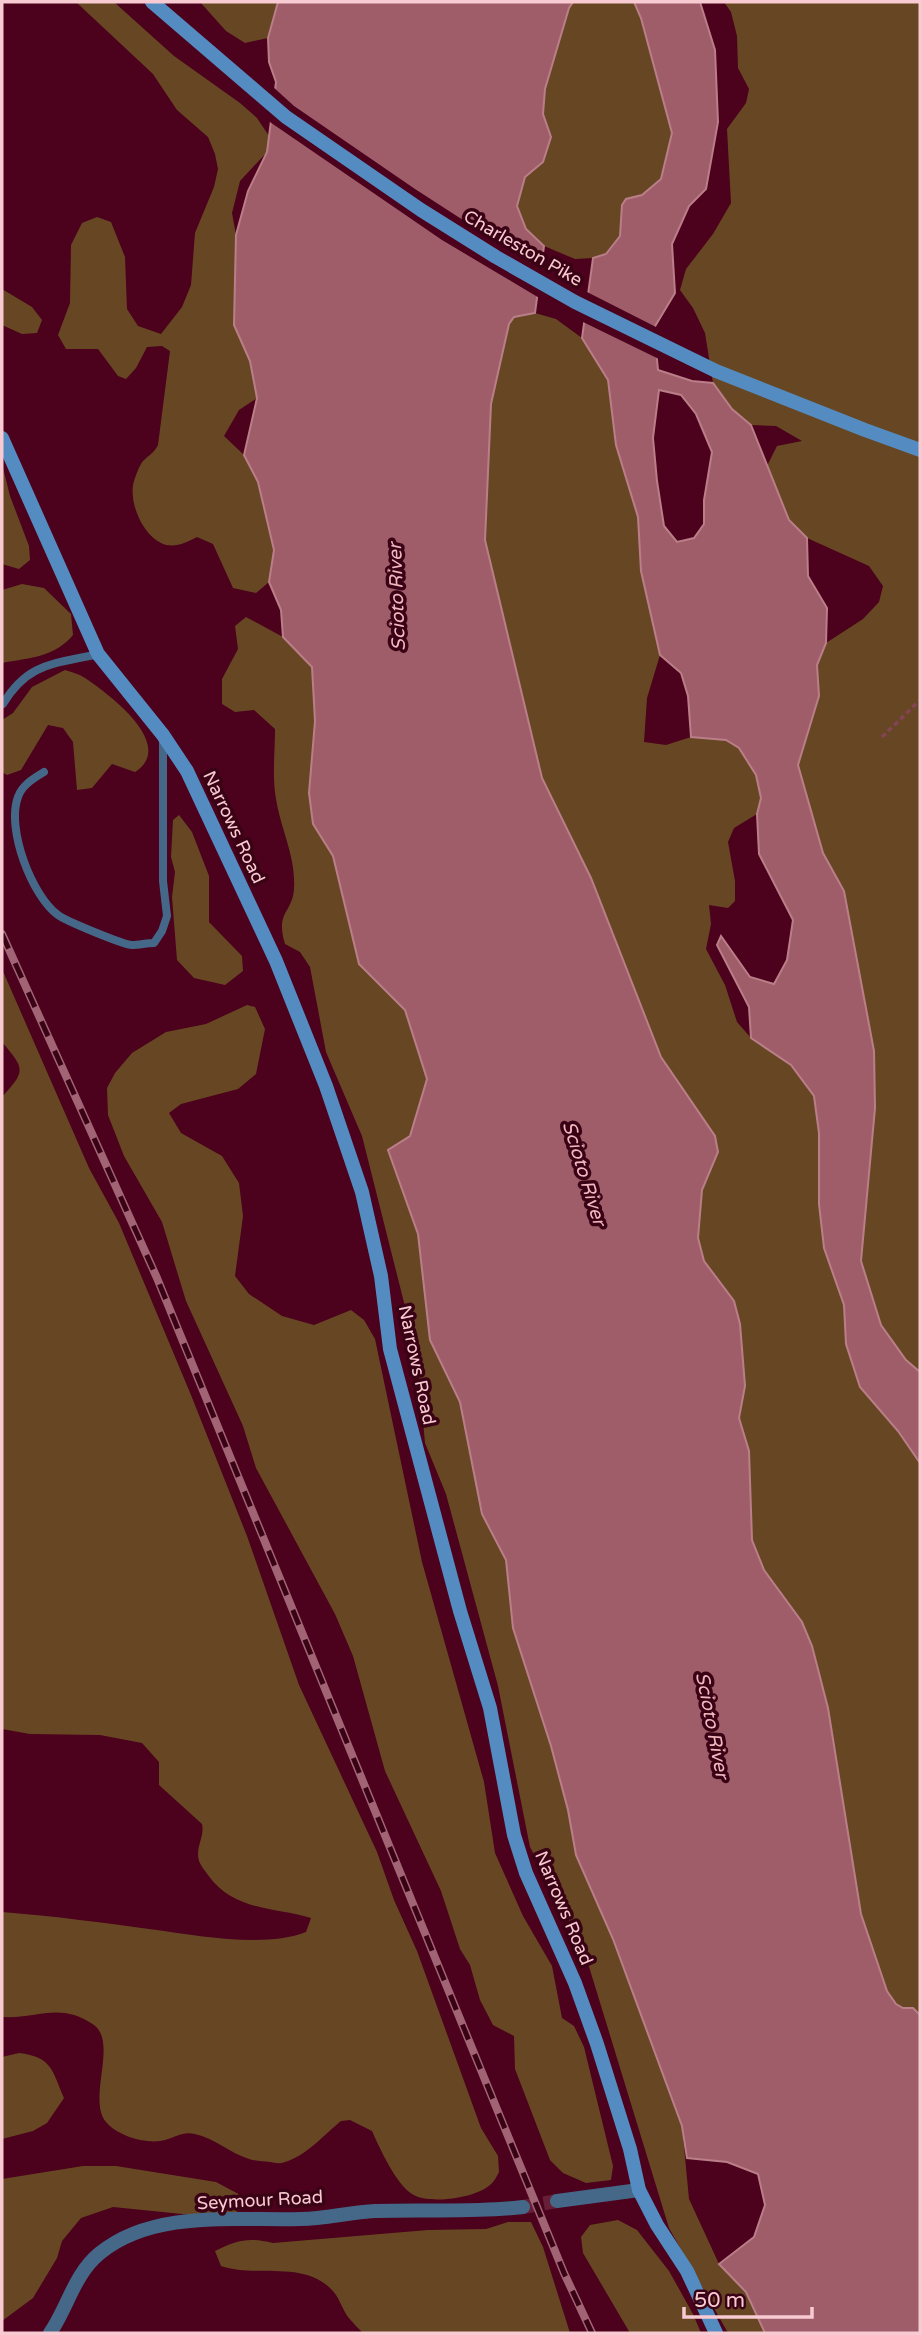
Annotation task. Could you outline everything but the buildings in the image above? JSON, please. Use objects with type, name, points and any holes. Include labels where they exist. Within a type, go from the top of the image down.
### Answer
[{"type":"street","name":"Charleston Pike","points":[[152,2],[286,117],[443,224],[575,302],[716,371],[920,450]]},
{"type":"street","name":"Narrows Road","points":[[2,438],[98,654],[163,735],[187,771],[276,961],[326,1086],[362,1192],[381,1276],[390,1349],[460,1611],[490,1708],[514,1835],[536,1900],[575,1983],[597,2044],[630,2149],[639,2190],[657,2225],[687,2271],[716,2333]]},
{"type":"street","points":[[557,2201],[639,2190]]},
{"type":"street","name":"Seymour Road","points":[[50,2333],[81,2273],[98,2254],[117,2241],[149,2228],[211,2221],[304,2219],[373,2211],[493,2211],[523,2207]]},
{"type":"lane","points":[[3,704],[12,688],[34,669],[98,654]]},
{"type":"lane","points":[[44,772],[27,782],[18,797],[16,812],[16,835],[33,883],[59,916],[130,946],[154,943],[167,916],[163,881],[163,735]]},
{"type":"path","points":[[882,737],[920,701]]},
{"type":"shaded area","points":[[76,2],[114,2],[174,56],[240,103],[257,118],[269,136],[267,152],[240,181],[232,213],[236,235],[234,325],[250,361],[257,398],[239,410],[224,436],[244,455],[258,482],[274,550],[269,582],[256,593],[233,588],[213,544],[197,537],[179,544],[166,545],[154,539],[138,516],[133,498],[134,481],[142,463],[158,445],[170,351],[162,346],[147,347],[136,368],[126,379],[118,376],[98,349],[66,349],[58,335],[70,303],[71,245],[82,223],[97,217],[111,222],[125,257],[127,309],[138,326],[161,334],[182,307],[191,285],[195,233],[214,187],[218,169],[208,137],[177,110],[153,74]]},
{"type":"shaded area","points":[[200,2],[278,2],[268,38],[245,43],[226,31]]},
{"type":"shaded area","points":[[573,2],[634,2],[641,18],[672,132],[661,179],[642,195],[626,199],[622,206],[620,236],[606,254],[575,259],[544,246],[526,229],[517,206],[525,177],[543,162],[551,137],[543,114],[545,89]]},
{"type":"shaded area","points":[[724,2],[920,2],[920,1372],[906,1360],[881,1324],[861,1261],[875,1108],[844,891],[823,853],[798,765],[819,696],[817,665],[822,649],[826,643],[863,619],[879,602],[883,586],[869,566],[807,538],[789,520],[767,466],[777,446],[802,441],[776,426],[751,425],[732,409],[713,383],[705,333],[693,308],[680,290],[686,269],[713,234],[731,203],[727,129],[746,103],[749,89],[738,68],[737,36],[731,12]]},
{"type":"shaded area","points":[[2,289],[32,307],[42,320],[37,333],[22,334],[2,325]]},
{"type":"shaded area","points":[[535,313],[556,319],[582,338],[608,380],[616,445],[638,517],[641,571],[660,655],[647,698],[644,742],[666,745],[691,737],[726,739],[739,748],[756,775],[761,798],[757,814],[734,828],[728,842],[735,881],[735,901],[728,908],[709,905],[711,924],[706,949],[725,985],[737,1022],[751,1038],[791,1065],[814,1096],[819,1133],[819,1203],[824,1248],[844,1305],[846,1344],[860,1387],[898,1431],[920,1463],[920,2015],[913,2008],[903,2008],[896,2004],[887,1991],[861,1914],[828,1708],[802,1622],[763,1570],[752,1540],[749,1451],[739,1418],[745,1386],[734,1301],[704,1261],[698,1238],[702,1190],[718,1152],[715,1136],[661,1057],[591,878],[542,778],[485,540],[491,404],[509,324],[513,317]]},
{"type":"shaded area","points":[[2,464],[10,496],[29,546],[30,560],[19,569],[2,564]]},
{"type":"shaded area","points":[[22,584],[44,588],[71,614],[73,635],[50,652],[2,663],[2,590]]},
{"type":"shaded area","points":[[246,617],[283,637],[312,667],[315,721],[309,793],[313,824],[333,856],[359,964],[405,1010],[427,1079],[410,1136],[388,1150],[418,1234],[430,1340],[460,1402],[482,1514],[506,1560],[513,1628],[551,1746],[568,1810],[576,1855],[613,1939],[682,2126],[689,2199],[719,2264],[746,2292],[765,2333],[728,2333],[669,2228],[583,1947],[530,1847],[498,1686],[446,1494],[425,1443],[417,1354],[362,1136],[326,1052],[310,967],[300,952],[285,944],[282,933],[283,918],[293,896],[294,877],[275,791],[275,729],[254,710],[235,712],[222,704],[222,679],[238,649],[235,626]]},
{"type":"shaded area","points":[[65,670],[96,686],[135,721],[148,748],[146,761],[135,772],[112,764],[92,788],[77,790],[73,742],[63,728],[48,725],[21,770],[7,775],[2,772],[2,720],[13,713],[32,687]]},
{"type":"shaded area","points":[[179,815],[192,832],[209,876],[209,922],[242,956],[243,971],[225,985],[194,978],[177,960],[172,897],[175,872],[171,857],[173,820]]},
{"type":"shaded area","points":[[2,969],[89,1168],[119,1223],[191,1395],[247,1536],[299,1685],[377,1852],[394,1900],[417,1951],[481,2128],[498,2156],[499,2172],[483,2190],[440,2199],[412,2194],[394,2174],[372,2131],[350,2120],[341,2121],[300,2155],[283,2163],[249,2159],[191,2133],[158,2141],[125,2135],[111,2127],[101,2112],[99,2100],[103,2045],[101,2033],[94,2025],[82,2018],[59,2012],[2,2017],[2,1912],[252,1940],[290,1937],[306,1932],[311,1918],[242,1902],[218,1887],[199,1861],[202,1824],[159,1785],[159,1762],[142,1743],[100,1735],[30,1734],[2,1729],[2,1097],[20,1070],[15,1058],[2,1042]]},
{"type":"shaded area","points":[[247,1005],[255,1007],[265,1029],[256,1074],[238,1089],[181,1104],[169,1113],[181,1133],[222,1156],[239,1183],[243,1216],[235,1276],[249,1294],[282,1316],[314,1325],[351,1310],[364,1320],[375,1339],[422,1562],[484,1782],[495,1853],[523,1916],[552,1966],[562,2018],[574,2026],[584,2047],[613,2166],[611,2180],[586,2183],[563,2173],[550,2160],[515,2069],[514,2036],[493,2025],[480,2000],[470,1965],[460,1949],[441,1891],[385,1771],[353,1656],[335,1614],[256,1468],[243,1426],[186,1301],[162,1222],[124,1156],[108,1115],[107,1088],[115,1073],[132,1053],[166,1032],[206,1024]]},
{"type":"shaded area","points":[[19,2053],[38,2058],[49,2066],[64,2098],[47,2123],[33,2131],[2,2139],[2,2057]]},
{"type":"shaded area","points":[[83,2166],[116,2166],[216,2182],[244,2197],[246,2204],[234,2214],[192,2215],[113,2207],[81,2218],[62,2241],[57,2258],[33,2298],[2,2321],[2,2179]]},
{"type":"shaded area","points":[[618,2220],[637,2230],[669,2271],[701,2333],[630,2333],[583,2253],[581,2237],[590,2225]]},
{"type":"shaded area","points":[[508,2222],[531,2222],[543,2247],[570,2333],[363,2333],[348,2317],[334,2292],[319,2280],[293,2272],[249,2271],[221,2266],[215,2251],[243,2241],[273,2243],[428,2230],[486,2229]]},
{"type":"water","name":"Scioto River","points":[[278,2],[573,2],[545,89],[543,114],[551,137],[543,162],[525,177],[517,206],[526,229],[544,246],[535,313],[514,317],[509,324],[491,404],[485,540],[542,778],[591,878],[661,1057],[715,1136],[718,1152],[702,1190],[698,1238],[704,1261],[734,1301],[740,1324],[745,1386],[739,1418],[749,1451],[752,1540],[764,1570],[802,1622],[812,1646],[828,1708],[861,1914],[887,1991],[896,2004],[903,2008],[913,2008],[920,2015],[920,2333],[765,2333],[746,2292],[719,2264],[754,2237],[765,2205],[758,2174],[727,2162],[687,2158],[682,2126],[613,1939],[576,1855],[568,1810],[551,1746],[513,1628],[506,1560],[482,1514],[460,1402],[430,1340],[418,1234],[388,1150],[410,1136],[427,1079],[405,1010],[359,964],[333,856],[313,824],[309,793],[315,721],[312,667],[283,637],[281,610],[269,582],[274,550],[258,482],[244,455],[257,398],[250,361],[234,325],[236,235],[248,191],[267,152],[276,82],[269,62],[268,38]]},
{"type":"water","points":[[634,2],[700,2],[715,50],[718,122],[706,189],[689,206],[672,244],[675,293],[654,328],[658,370],[692,381],[713,383],[732,409],[751,425],[789,520],[807,538],[808,576],[827,608],[826,643],[817,665],[819,696],[798,765],[823,853],[844,891],[874,1051],[875,1108],[861,1261],[881,1325],[906,1360],[920,1372],[920,1463],[898,1431],[860,1387],[846,1344],[844,1305],[824,1248],[819,1204],[819,1133],[814,1096],[791,1065],[751,1038],[749,1007],[717,945],[721,936],[750,977],[774,984],[787,960],[793,920],[759,854],[757,814],[761,798],[756,775],[739,748],[726,740],[691,737],[688,696],[681,673],[660,655],[641,571],[638,517],[616,445],[608,380],[582,338],[593,258],[606,254],[620,236],[622,205],[626,199],[642,195],[661,179],[672,133],[641,18]],"holes":[[[659,390],[681,395],[696,414],[712,452],[704,500],[704,524],[694,538],[677,542],[664,526],[653,438]]]},
{"type":"pier","points":[[272,86],[294,106],[415,189],[497,242],[545,269],[541,299],[442,240],[267,120]]},
{"type":"pier","points":[[585,291],[658,328],[661,360],[581,321]]},
{"type":"tunnel","points":[[523,2207],[557,2201]]},
{"type":"railway","points":[[2,934],[157,1278],[564,2273],[592,2333]]}]
